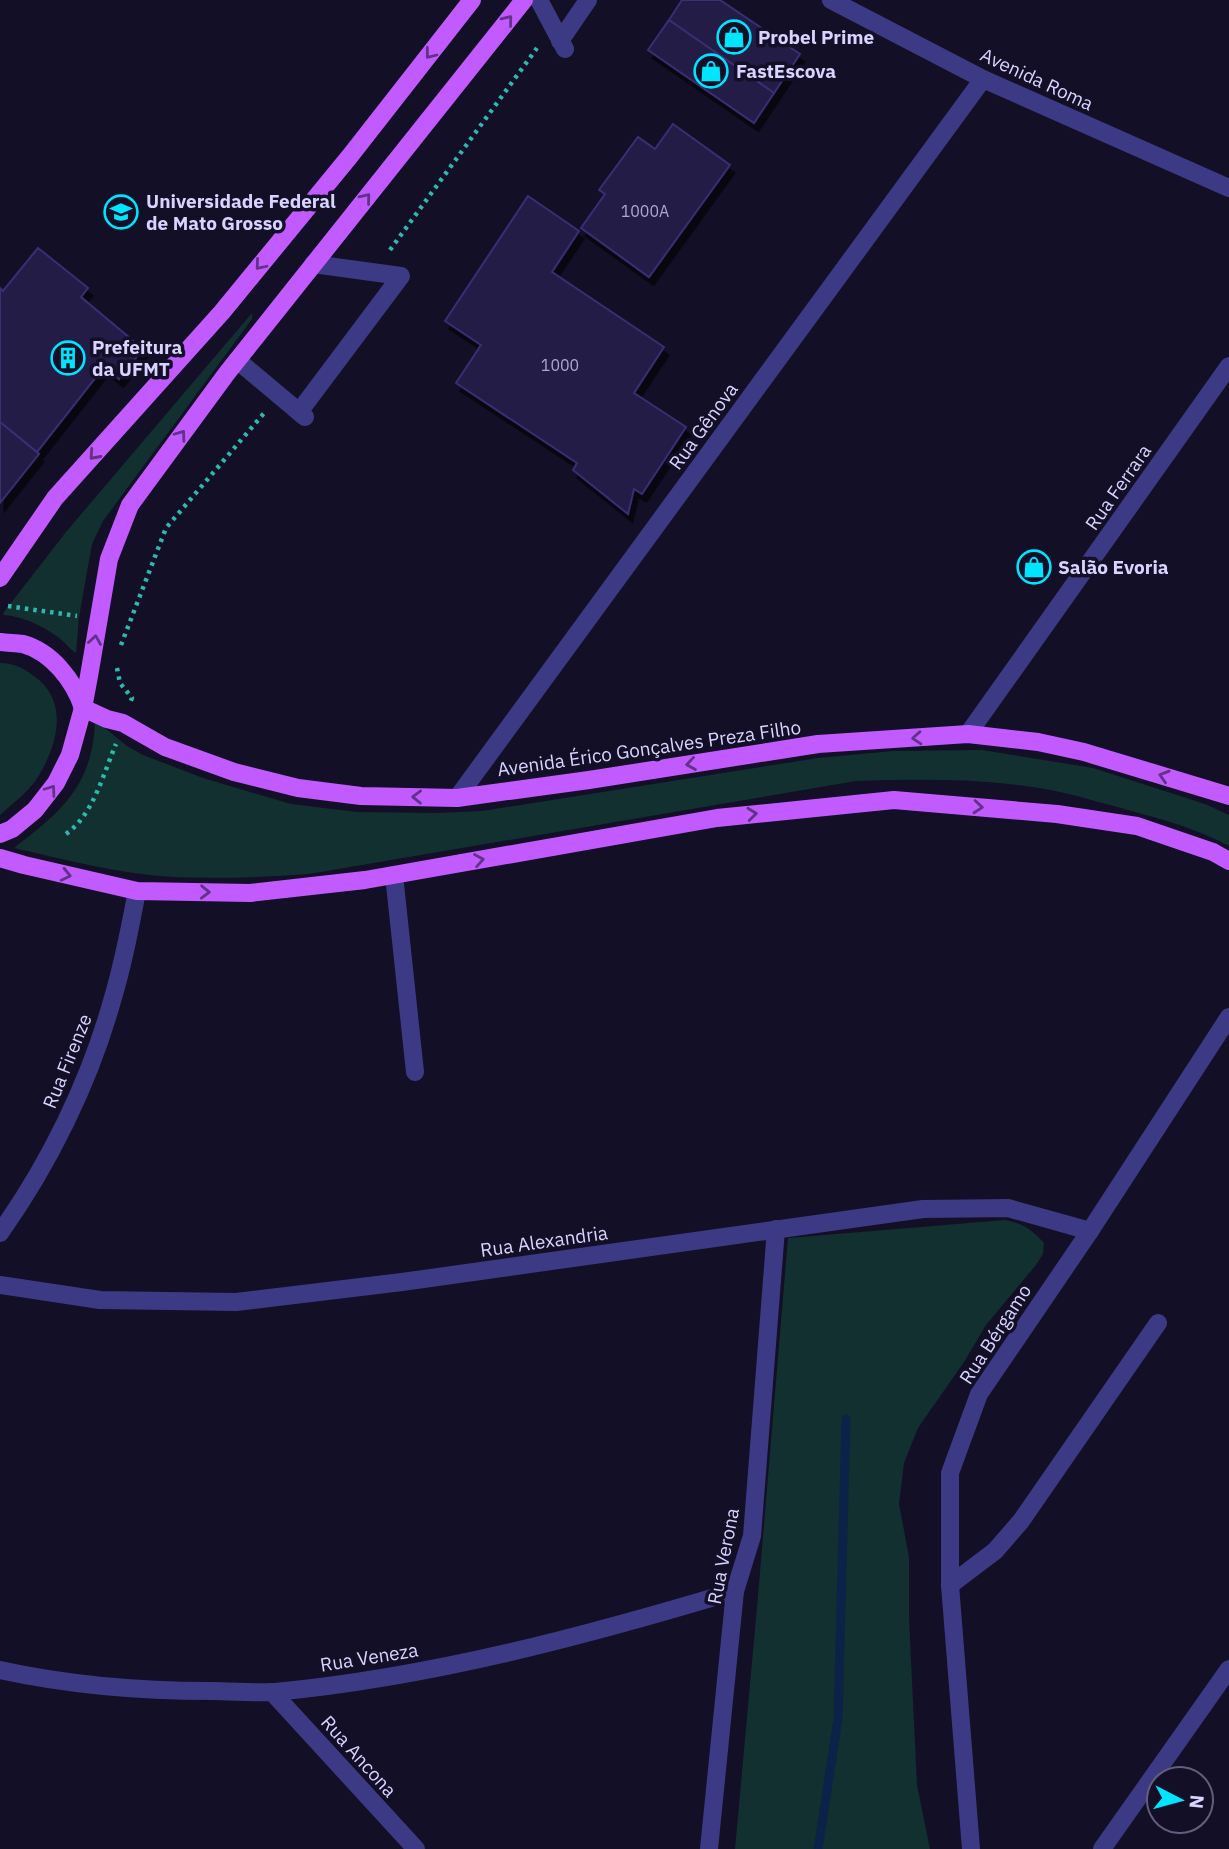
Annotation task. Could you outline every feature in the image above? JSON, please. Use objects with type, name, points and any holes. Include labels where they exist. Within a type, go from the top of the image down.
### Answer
[{"type":"main road","points":[[0,578],[55,498],[222,312],[350,156],[472,0]]},
{"type":"main road","points":[[0,834],[35,810],[56,783],[70,755],[83,708],[109,559],[130,505],[237,360],[524,0]]},
{"type":"main road","points":[[0,642],[23,645],[50,660],[78,693],[83,708]]},
{"type":"main road","name":"Avenida Érico Gonçalves Preza Filho","points":[[83,708],[124,723],[165,747],[234,772],[298,788],[361,796],[457,798],[818,744],[968,734],[1038,742],[1084,752],[1227,791]]},
{"type":"main road","points":[[0,858],[137,891],[250,893],[365,880],[717,818],[894,800],[1057,814],[1138,826],[1213,852],[1229,862]]},
{"type":"street","points":[[539,0],[562,45],[588,0]]},
{"type":"street","name":"Avenida Roma","points":[[831,0],[983,79],[1229,188]]},
{"type":"street","name":"Rua Gênova","points":[[457,798],[983,79]]},
{"type":"street","points":[[237,360],[302,414],[401,276],[313,264]]},
{"type":"street","name":"Rua Ferrara","points":[[968,734],[1229,366]]},
{"type":"street","points":[[394,875],[415,1072]]},
{"type":"street","name":"Rua Firenze","points":[[0,1233],[41,1170],[76,1100],[112,1003],[137,891]]},
{"type":"street","name":"Rua Bérgamo","points":[[971,1849],[950,1585],[950,1473],[979,1394],[1090,1231],[1229,1017]]},
{"type":"street","name":"Rua Alexandria","points":[[0,1285],[100,1300],[236,1301],[402,1282],[923,1209],[1008,1208],[1090,1231]]},
{"type":"street","name":"Rua Verona","points":[[709,1849],[736,1591],[752,1536],[776,1229]]},
{"type":"street","points":[[950,1585],[995,1551],[1021,1521],[1158,1323]]},
{"type":"street","name":"Rua Veneza","points":[[0,1670],[45,1680],[159,1691],[272,1692],[363,1680],[484,1659],[619,1626],[736,1591]]},
{"type":"street","points":[[1102,1849],[1229,1669]]},
{"type":"street","name":"Rua Ancona","points":[[272,1692],[416,1849]]},
{"type":"path","points":[[8,606],[83,617]]},
{"type":"path","points":[[66,834],[88,810],[116,745]]},
{"type":"green space","points":[[252,313],[252,319],[103,521],[92,544],[79,617],[76,653],[43,627],[28,620],[3,615],[66,532]]},
{"type":"green space","points":[[0,663],[21,668],[39,680],[49,691],[57,716],[53,743],[43,768],[28,790],[0,815]]},
{"type":"green space","points":[[95,720],[127,746],[143,755],[203,778],[291,804],[357,812],[482,811],[818,758],[893,751],[982,750],[1093,768],[1205,804],[1229,815],[1229,846],[1179,825],[1060,792],[984,782],[907,780],[856,781],[309,874],[225,878],[154,875],[94,866],[14,848],[47,822],[72,794],[88,762]]},
{"type":"green space","points":[[1005,1220],[1022,1225],[1035,1234],[1044,1243],[1043,1254],[986,1325],[918,1428],[904,1463],[899,1504],[909,1557],[909,1618],[917,1785],[930,1849],[735,1849],[788,1238]]},
{"type":"building","name":"Probel Prime","points":[[682,0],[720,0],[800,54],[774,93],[669,20]]},
{"type":"building","name":"FastEscova","points":[[669,20],[774,93],[754,123],[648,50]]},
{"type":"building","points":[[673,124],[730,165],[649,277],[581,228],[605,194],[599,190],[638,137],[655,149]]},
{"type":"building","points":[[528,196],[579,231],[552,272],[664,347],[634,393],[686,427],[642,494],[634,489],[628,514],[573,470],[577,463],[456,383],[481,345],[445,321]]},
{"type":"building","name":"Prefeitura da UFMT","points":[[38,248],[88,288],[81,297],[143,349],[119,379],[104,367],[37,452],[0,422],[0,288],[3,291]]},
{"type":"building","points":[[0,422],[39,454],[0,503]]},
{"type":"waterway","points":[[818,1849],[838,1719],[846,1419]]},
{"type":"place","name":"Probel Prime","points":[[734,37]]},
{"type":"place","name":"FastEscova","points":[[711,71]]},
{"type":"place","name":"Universidade Federal de Mato Grosso","points":[[121,212]]},
{"type":"place","name":"Prefeitura da UFMT","points":[[68,358]]},
{"type":"place","name":"Salão Evoria","points":[[1034,567]]}]
